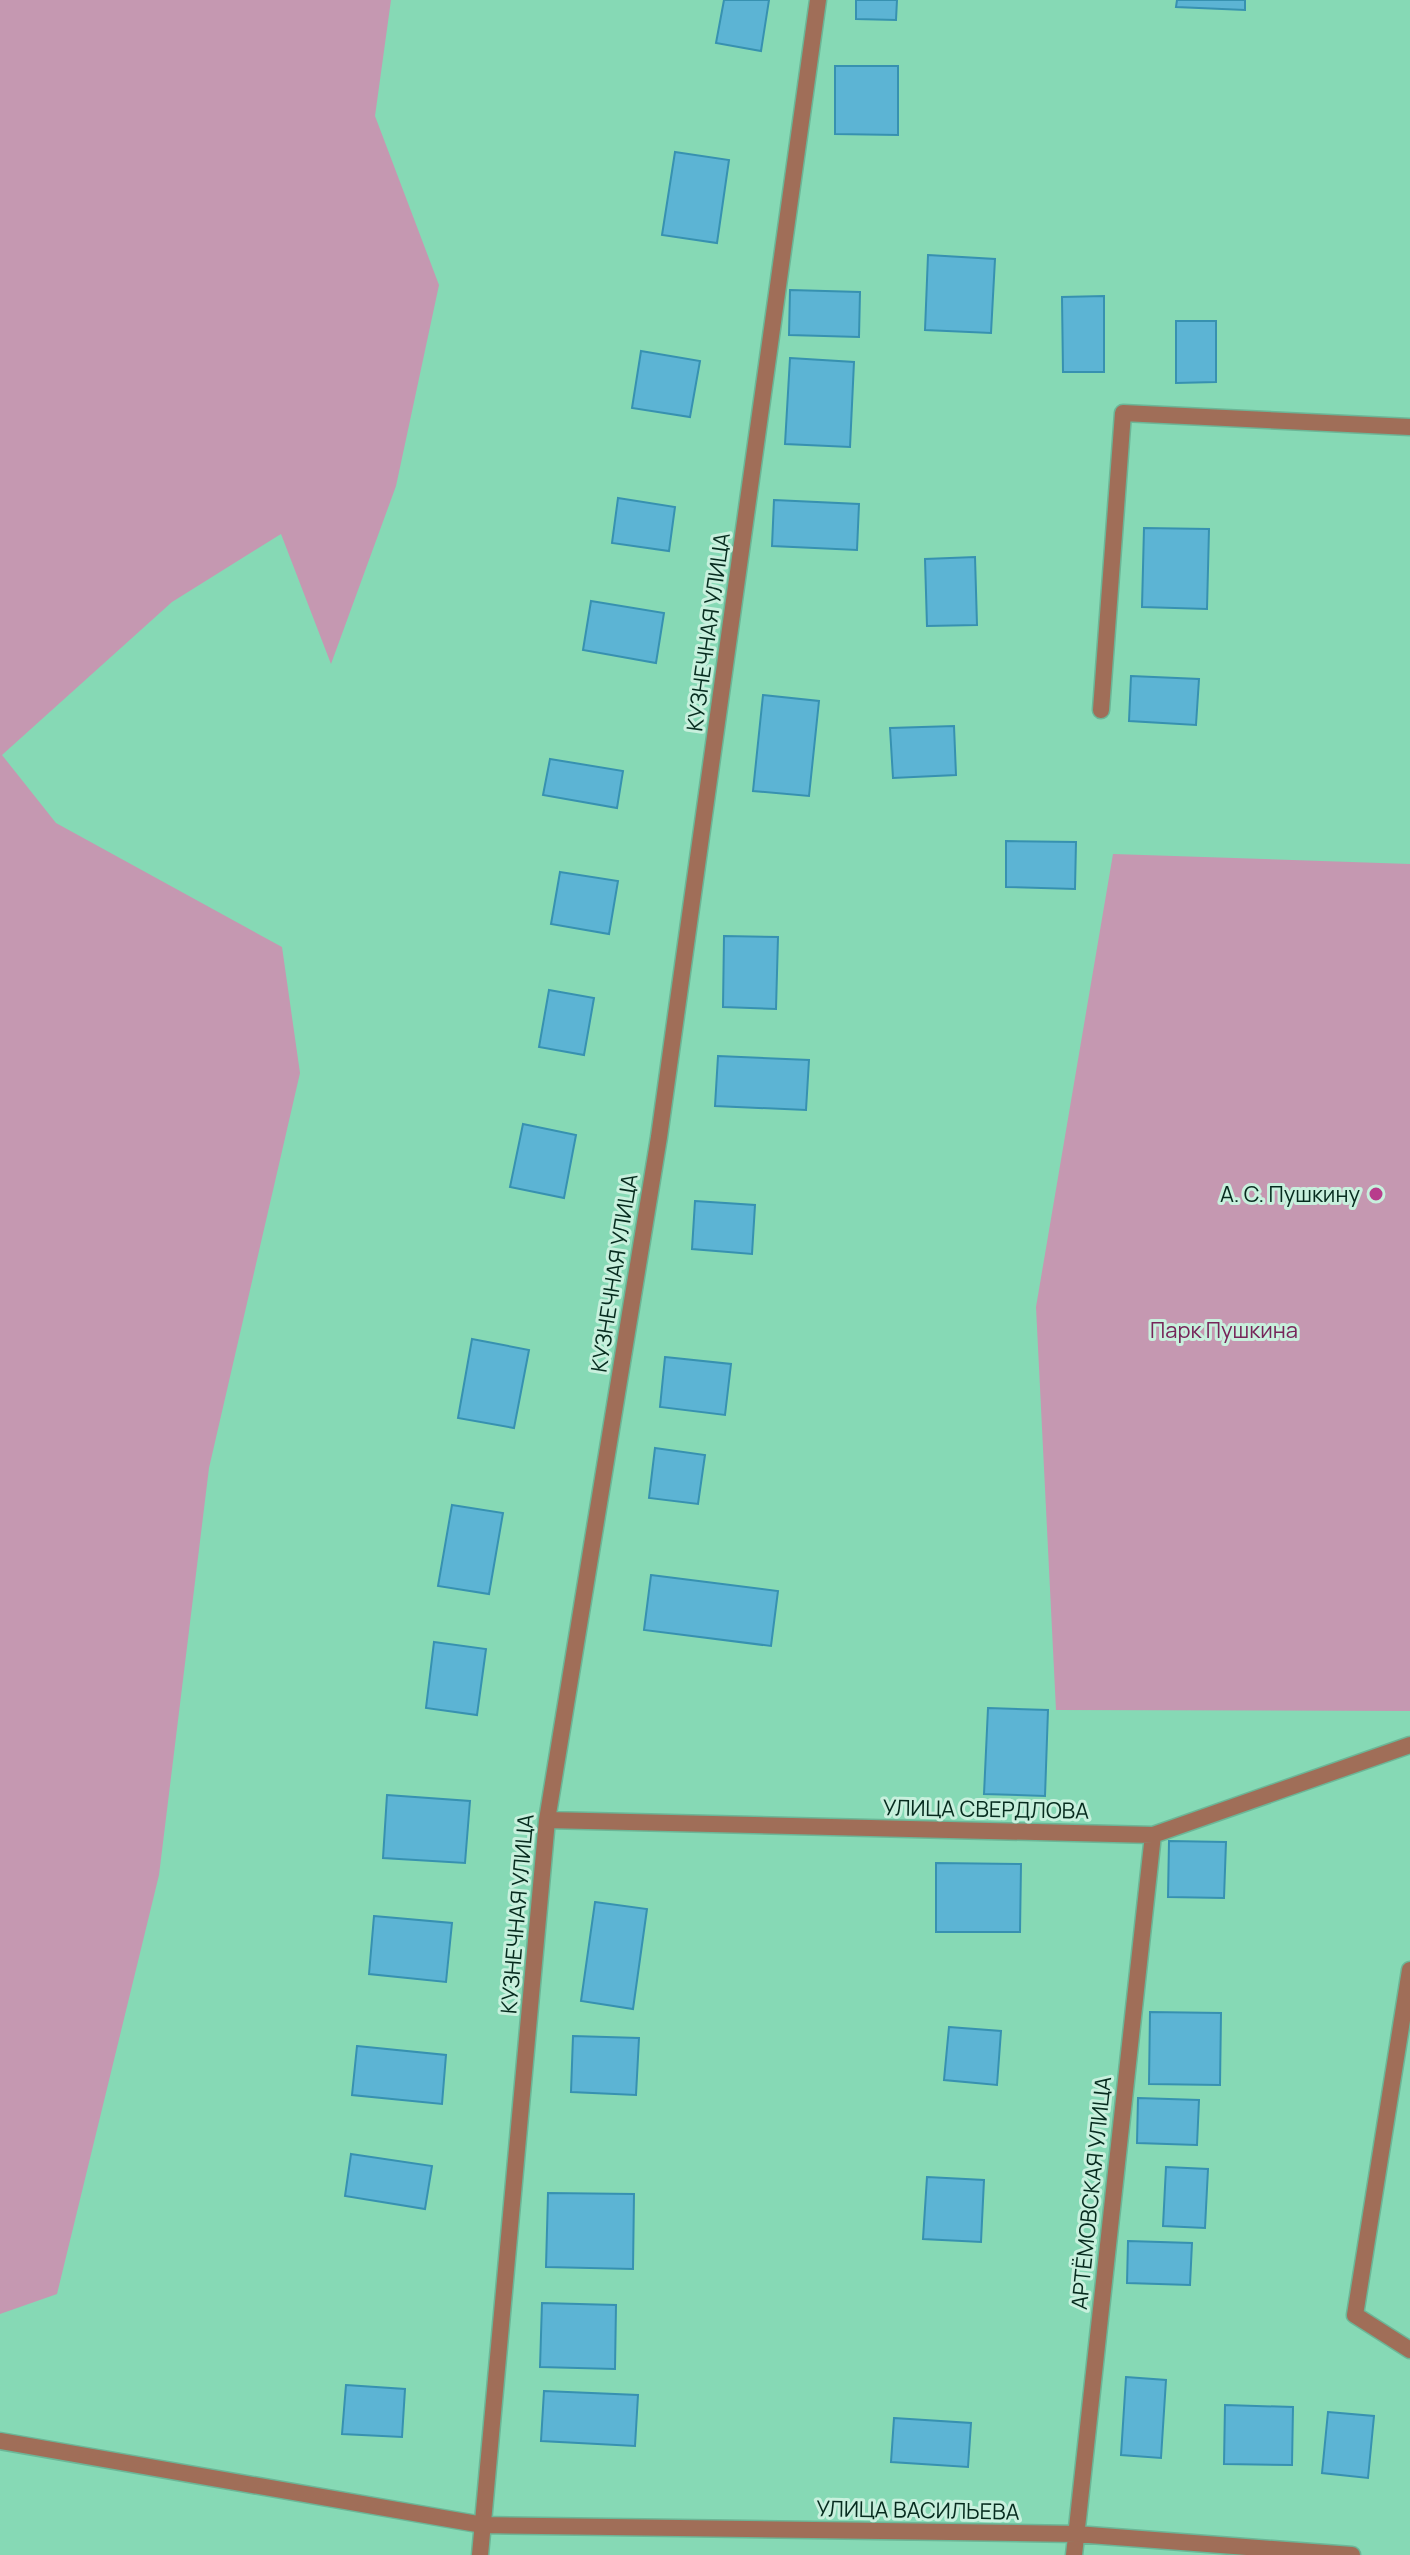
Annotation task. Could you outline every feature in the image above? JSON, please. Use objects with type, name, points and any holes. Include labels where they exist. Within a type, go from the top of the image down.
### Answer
[{"type":"street","name":"КУЗНЕЧНАЯ УЛИЦА","points":[[480,2555],[547,1820],[659,1137],[818,0]]},
{"type":"street","points":[[1101,710],[1123,413],[1410,427]]},
{"type":"street","name":"УЛИЦА СВЕРДЛОВА","points":[[547,1820],[1153,1835],[1410,1745]]},
{"type":"street","name":"АРТЁМОВСКАЯ УЛИЦА","points":[[1074,2555],[1153,1835]]},
{"type":"street","points":[[1410,1970],[1355,2315],[1410,2350]]},
{"type":"street","name":"УЛИЦА ВАСИЛЬЕВА","points":[[0,2441],[483,2525],[1076,2534],[1352,2555]]},
{"type":"green space","points":[[0,0],[391,0],[375,116],[439,285],[396,486],[331,664],[281,534],[172,602],[2,755],[56,823],[282,947],[300,1073],[209,1468],[159,1875],[57,2294],[0,2314]]},
{"type":"green space","name":"Парк Пушкина","points":[[1113,854],[1410,864],[1410,1711],[1056,1710],[1036,1307]]},
{"type":"building","points":[[724,0],[769,0],[761,51],[716,43]]},
{"type":"building","points":[[856,0],[897,0],[896,20],[856,19]]},
{"type":"building","points":[[1177,0],[1245,0],[1245,10],[1176,7]]},
{"type":"building","points":[[835,66],[898,66],[898,135],[835,134]]},
{"type":"building","points":[[675,152],[729,160],[717,243],[662,235]]},
{"type":"building","points":[[928,255],[995,259],[991,333],[925,330]]},
{"type":"building","points":[[790,290],[860,292],[859,337],[789,335]]},
{"type":"building","points":[[1104,296],[1104,372],[1063,372],[1062,297]]},
{"type":"building","points":[[1176,321],[1216,321],[1216,382],[1176,383]]},
{"type":"building","points":[[641,351],[700,361],[690,417],[632,408]]},
{"type":"building","points":[[790,358],[854,362],[850,447],[785,444]]},
{"type":"building","points":[[618,498],[675,507],[669,551],[612,543]]},
{"type":"building","points":[[774,500],[859,504],[857,550],[772,546]]},
{"type":"building","points":[[1144,528],[1209,529],[1207,609],[1142,607]]},
{"type":"building","points":[[975,557],[977,625],[927,626],[925,559]]},
{"type":"building","points":[[591,601],[664,613],[656,663],[583,650]]},
{"type":"building","points":[[1131,676],[1199,679],[1196,725],[1129,721]]},
{"type":"building","points":[[763,695],[819,701],[809,796],[753,791]]},
{"type":"building","points":[[954,726],[956,775],[893,778],[890,728]]},
{"type":"building","points":[[550,759],[623,771],[617,808],[543,795]]},
{"type":"building","points":[[1006,841],[1076,842],[1075,889],[1006,887]]},
{"type":"building","points":[[560,872],[618,881],[609,934],[551,924]]},
{"type":"building","points":[[724,936],[778,937],[776,1009],[723,1007]]},
{"type":"building","points":[[549,990],[594,998],[584,1055],[539,1047]]},
{"type":"building","points":[[718,1056],[809,1060],[806,1110],[715,1106]]},
{"type":"building","points":[[523,1124],[576,1135],[564,1198],[510,1187]]},
{"type":"building","points":[[695,1201],[755,1205],[752,1254],[692,1249]]},
{"type":"building","points":[[472,1339],[529,1350],[514,1428],[458,1418]]},
{"type":"building","points":[[665,1357],[731,1364],[725,1415],[660,1407]]},
{"type":"building","points":[[655,1448],[705,1455],[698,1504],[649,1498]]},
{"type":"building","points":[[452,1505],[503,1513],[489,1594],[438,1586]]},
{"type":"building","points":[[651,1575],[778,1591],[771,1646],[644,1630]]},
{"type":"building","points":[[434,1642],[486,1649],[477,1715],[426,1708]]},
{"type":"building","points":[[988,1708],[1048,1710],[1045,1796],[984,1794]]},
{"type":"building","points":[[387,1795],[470,1801],[465,1863],[383,1858]]},
{"type":"building","points":[[1169,1841],[1226,1842],[1224,1898],[1168,1897]]},
{"type":"building","points":[[936,1863],[1021,1864],[1020,1932],[936,1932]]},
{"type":"building","points":[[595,1902],[647,1909],[633,2009],[581,2001]]},
{"type":"building","points":[[374,1916],[452,1923],[446,1982],[369,1974]]},
{"type":"building","points":[[1150,2012],[1221,2013],[1220,2085],[1149,2084]]},
{"type":"building","points":[[949,2027],[1001,2031],[997,2085],[944,2080]]},
{"type":"building","points":[[573,2036],[639,2038],[636,2095],[571,2092]]},
{"type":"building","points":[[357,2046],[446,2055],[442,2104],[352,2095]]},
{"type":"building","points":[[1138,2098],[1199,2100],[1197,2145],[1137,2143]]},
{"type":"building","points":[[351,2154],[432,2166],[425,2209],[345,2196]]},
{"type":"building","points":[[1166,2167],[1208,2169],[1205,2228],[1163,2226]]},
{"type":"building","points":[[927,2177],[984,2180],[981,2242],[923,2239]]},
{"type":"building","points":[[548,2193],[634,2194],[633,2269],[546,2267]]},
{"type":"building","points":[[1128,2241],[1192,2243],[1190,2285],[1127,2283]]},
{"type":"building","points":[[542,2303],[616,2305],[615,2369],[540,2367]]},
{"type":"building","points":[[1126,2377],[1166,2380],[1161,2458],[1121,2455]]},
{"type":"building","points":[[346,2385],[405,2389],[402,2437],[342,2434]]},
{"type":"building","points":[[544,2391],[638,2395],[635,2446],[541,2441]]},
{"type":"building","points":[[1225,2405],[1293,2407],[1292,2465],[1224,2464]]},
{"type":"building","points":[[1328,2412],[1374,2416],[1368,2478],[1322,2473]]},
{"type":"building","points":[[894,2418],[971,2423],[968,2467],[891,2462]]},
{"type":"place","name":"А. С. Пушкину","points":[[1376,1194]]}]
